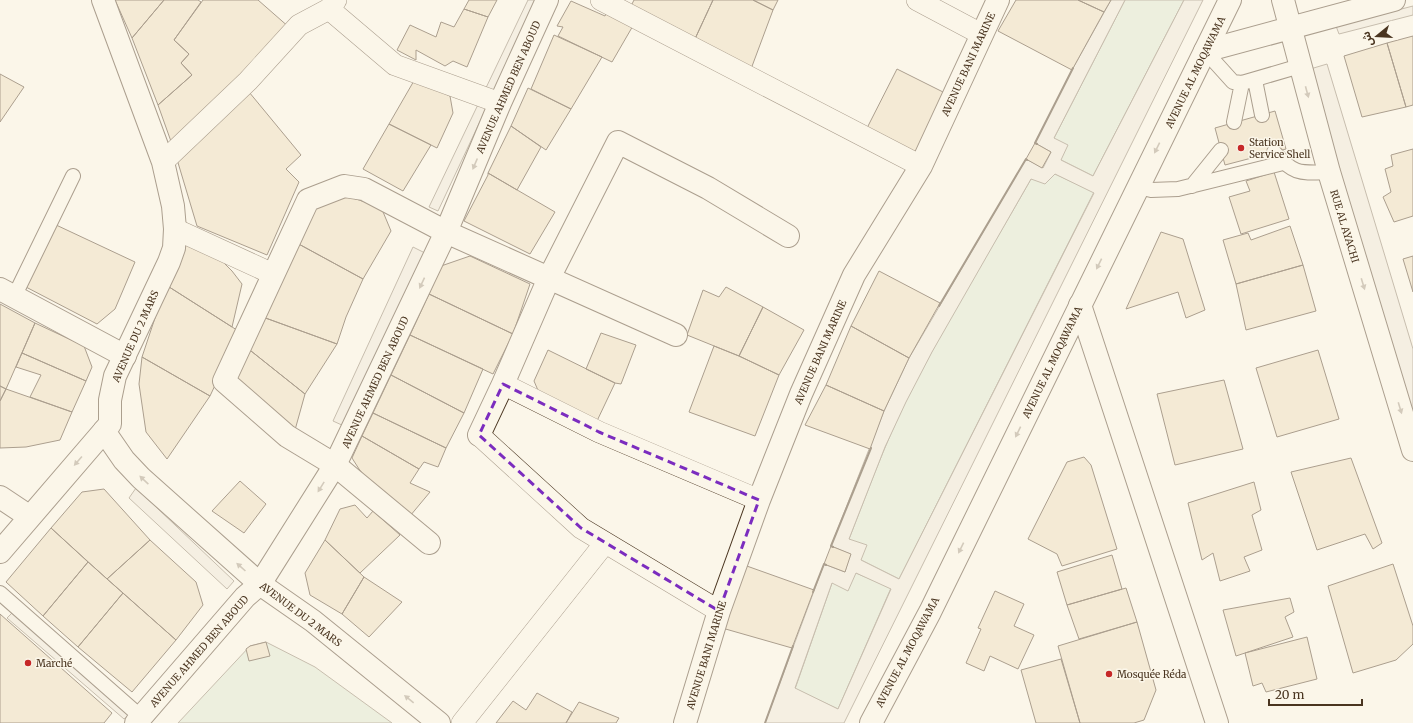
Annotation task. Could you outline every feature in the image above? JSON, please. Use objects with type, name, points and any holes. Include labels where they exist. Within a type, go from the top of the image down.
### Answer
[{"type":"street","name":"AVENUE DU 2 MARS","points":[[103,0],[163,162],[173,206],[175,229],[174,248],[169,262],[115,376],[110,400],[110,424],[104,431],[124,460],[141,478],[260,584],[313,621],[439,723]]},
{"type":"street","name":"AVENUE AHMED BEN ABOUD","points":[[139,720],[245,597],[260,584],[335,465],[446,232],[500,103],[547,0]]},
{"type":"street","points":[[601,0],[921,166]]},
{"type":"street","points":[[917,0],[981,34]]},
{"type":"street","name":"AVENUE BANI MARINE","points":[[684,723],[719,611],[759,500],[801,394],[854,275],[921,166],[998,0]]},
{"type":"street","name":"AVENUE AL MOQAWAMA","points":[[871,723],[930,612],[1230,0]]},
{"type":"street","name":"RUE AL AYACHI","points":[[1282,0],[1329,172],[1413,450]]},
{"type":"street","points":[[1206,50],[1394,0]]},
{"type":"street","points":[[163,162],[248,81],[299,25],[333,4],[396,65],[500,103]]},
{"type":"street","points":[[719,611],[581,528],[479,435],[549,278],[618,142],[708,188],[788,236]]},
{"type":"street","points":[[429,543],[335,465],[287,436],[224,381],[308,200],[344,186],[364,189],[446,232],[676,335]]},
{"type":"street","points":[[175,229],[273,274]]},
{"type":"street","points":[[7,293],[125,356]]},
{"type":"street","points":[[1080,305],[1217,723]]},
{"type":"street","points":[[503,384],[599,432],[759,500]]},
{"type":"street","points":[[0,552],[104,431]]},
{"type":"street","points":[[0,497],[30,517]]},
{"type":"street","points":[[462,723],[605,543]]},
{"type":"lane","points":[[1206,50],[1233,82],[1249,82],[1300,66]]},
{"type":"lane","points":[[1249,82],[1262,115]]},
{"type":"lane","points":[[1234,122],[1249,82]]},
{"type":"lane","points":[[1192,186],[1221,150]]},
{"type":"lane","points":[[1138,187],[1151,190],[1166,190],[1192,186],[1279,157],[1295,171],[1329,172]]},
{"type":"lane","points":[[7,293],[73,176]]},
{"type":"lane","points":[[0,593],[139,720]]},
{"type":"highlighted area","points":[[503,384],[599,432],[759,500],[719,611],[581,528],[479,435]]},
{"type":"green space","points":[[1125,0],[1184,0],[1093,176],[1061,160],[1054,138]]},
{"type":"green space","points":[[1055,174],[1094,192],[899,579],[861,560],[849,539],[890,435],[906,401],[951,317],[1031,179]]},
{"type":"green space","points":[[856,573],[891,588],[838,709],[795,689],[832,583]]},
{"type":"green space","points":[[266,642],[315,667],[392,723],[178,723],[250,646]]},
{"type":"shaded area","points":[[528,0],[537,0],[438,211],[429,207]]},
{"type":"shaded area","points":[[1111,0],[1125,0],[1054,138],[1068,145],[1061,160],[1093,176],[1184,0],[1203,0],[844,723],[765,723],[824,564],[845,572],[850,554],[831,546],[884,411],[909,358],[1026,159],[1043,168],[1051,152],[1035,143],[1072,70]],"holes":[[[1055,174],[1094,193],[899,579],[861,560],[867,545],[849,539],[885,447],[932,352],[1031,179],[1045,184]],[[856,573],[891,589],[838,709],[795,688],[832,583],[848,591]]]},
{"type":"shaded area","points":[[1413,6],[1413,15],[1339,34],[1336,26]]},
{"type":"shaded area","points":[[1327,64],[1413,349],[1413,421],[1307,70]]},
{"type":"shaded area","points":[[413,247],[425,253],[344,426],[333,421]]},
{"type":"shaded area","points":[[136,488],[234,581],[227,589],[129,498]]},
{"type":"shaded area","points":[[13,612],[130,714],[124,719],[7,618]]},
{"type":"building","points":[[115,0],[164,0],[132,38]]},
{"type":"building","points":[[164,0],[198,0],[201,2],[174,40],[189,54],[181,63],[192,75],[158,105],[132,38]]},
{"type":"building","points":[[203,0],[258,0],[290,28],[173,147],[158,105],[192,75],[181,63],[189,54],[174,40]]},
{"type":"building","points":[[469,0],[497,0],[488,17],[464,9]]},
{"type":"building","points":[[634,0],[713,0],[694,41],[631,6]]},
{"type":"building","points":[[713,0],[753,0],[773,10],[751,69],[694,41]]},
{"type":"building","points":[[753,0],[778,0],[773,10]]},
{"type":"building","points":[[1016,0],[1078,0],[1104,12],[1072,70],[998,31]]},
{"type":"building","points":[[1078,0],[1111,0],[1104,12]]},
{"type":"building","points":[[571,1],[605,16],[608,9],[634,24],[612,62],[558,36],[563,27],[557,26]]},
{"type":"building","points":[[464,9],[488,17],[467,67],[453,61],[445,66],[416,50],[416,60],[397,50],[410,25],[436,37],[441,22],[454,27]]},
{"type":"building","points":[[554,35],[602,57],[571,109],[531,89]]},
{"type":"building","points":[[1413,36],[1413,105],[1406,107],[1387,43]]},
{"type":"building","points":[[1387,43],[1406,107],[1362,117],[1344,56]]},
{"type":"building","points":[[897,69],[947,94],[915,155],[866,130]]},
{"type":"building","points":[[0,74],[24,87],[0,122]]},
{"type":"building","points":[[415,79],[450,96],[453,113],[437,148],[389,124]]},
{"type":"building","points":[[528,88],[571,109],[546,150],[511,126]]},
{"type":"building","points":[[249,92],[301,155],[286,169],[299,182],[267,255],[197,226],[176,156]]},
{"type":"building","points":[[1275,111],[1286,149],[1225,165],[1215,128]]},
{"type":"building","points":[[389,124],[431,145],[403,191],[363,169]]},
{"type":"building","points":[[511,126],[541,147],[517,190],[488,173]]},
{"type":"building","points":[[1035,143],[1051,152],[1042,168],[1026,159]]},
{"type":"building","points":[[1413,149],[1413,216],[1394,222],[1383,197],[1391,192],[1385,169],[1393,166],[1391,155]]},
{"type":"building","points":[[1274,172],[1289,219],[1241,234],[1229,197],[1250,191],[1246,181]]},
{"type":"building","points":[[488,173],[555,212],[530,254],[464,221]]},
{"type":"building","points":[[340,194],[381,207],[391,231],[363,279],[295,242],[313,204]]},
{"type":"building","points":[[54,224],[135,262],[115,309],[97,324],[24,286]]},
{"type":"building","points":[[1290,226],[1303,265],[1236,284],[1223,240],[1248,233],[1251,240]]},
{"type":"building","points":[[1161,232],[1183,239],[1205,310],[1186,318],[1178,292],[1126,309]]},
{"type":"building","points":[[183,240],[220,259],[242,284],[232,327],[166,285]]},
{"type":"building","points":[[295,242],[363,279],[346,317],[337,344],[260,316]]},
{"type":"building","points":[[470,256],[530,284],[513,334],[429,294],[441,266]]},
{"type":"building","points":[[1413,256],[1413,292],[1403,259]]},
{"type":"building","points":[[1303,265],[1316,311],[1246,330],[1236,284]]},
{"type":"building","points":[[879,271],[940,303],[909,358],[851,326]]},
{"type":"building","points":[[166,285],[240,332],[210,396],[142,357]]},
{"type":"building","points":[[726,287],[763,307],[739,356],[687,335],[703,290],[719,297]]},
{"type":"building","points":[[429,294],[513,334],[493,374],[410,335]]},
{"type":"building","points":[[0,304],[35,323],[6,389],[0,386]]},
{"type":"building","points":[[763,307],[804,330],[779,375],[739,356]]},
{"type":"building","points":[[260,316],[337,344],[305,394],[246,347]]},
{"type":"building","points":[[35,323],[84,346],[92,367],[86,381],[22,353]]},
{"type":"building","points":[[851,326],[909,358],[884,411],[826,385]]},
{"type":"building","points":[[601,333],[636,345],[621,384],[615,383],[586,369]]},
{"type":"building","points":[[410,335],[483,369],[464,413],[391,375]]},
{"type":"building","points":[[714,346],[779,375],[755,436],[689,412]]},
{"type":"building","points":[[246,347],[305,394],[295,430],[231,378]]},
{"type":"building","points":[[548,350],[615,383],[596,423],[540,395],[534,381]]},
{"type":"building","points":[[1318,350],[1339,419],[1277,437],[1256,368]]},
{"type":"building","points":[[22,353],[86,381],[72,412],[30,397],[41,375],[16,367]]},
{"type":"building","points":[[142,357],[210,396],[167,459],[146,432],[139,384]]},
{"type":"building","points":[[391,375],[464,413],[446,448],[373,413]]},
{"type":"building","points":[[1224,380],[1243,449],[1175,465],[1157,394]]},
{"type":"building","points":[[826,385],[884,411],[870,449],[805,425]]},
{"type":"building","points":[[0,386],[6,389],[0,401]]},
{"type":"building","points":[[6,389],[72,412],[60,440],[26,447],[0,448],[0,401]]},
{"type":"building","points":[[373,413],[446,448],[438,467],[424,462],[419,469],[362,436]]},
{"type":"building","points":[[362,436],[419,469],[410,483],[430,492],[410,516],[375,490],[352,458]]},
{"type":"building","points":[[1084,457],[1091,465],[1117,549],[1062,566],[1057,554],[1028,539],[1067,462]]},
{"type":"building","points":[[1351,458],[1382,543],[1373,549],[1365,534],[1317,550],[1291,472]]},
{"type":"building","points":[[240,481],[266,504],[244,533],[212,511]]},
{"type":"building","points":[[1254,482],[1261,510],[1252,515],[1262,550],[1244,557],[1250,571],[1220,581],[1213,553],[1202,560],[1188,503]]},
{"type":"building","points":[[104,489],[150,540],[107,579],[51,528],[82,492]]},
{"type":"building","points":[[355,505],[367,518],[373,511],[400,535],[360,573],[325,540],[340,509]]},
{"type":"building","points":[[51,528],[88,562],[43,616],[6,582]]},
{"type":"building","points":[[150,540],[196,582],[203,605],[176,640],[107,579]]},
{"type":"building","points":[[325,540],[364,577],[342,614],[310,595],[305,573]]},
{"type":"building","points":[[831,546],[851,554],[845,572],[824,564]]},
{"type":"building","points":[[1112,555],[1122,589],[1067,605],[1057,572]]},
{"type":"building","points":[[88,562],[123,593],[78,647],[43,616]]},
{"type":"building","points":[[1393,564],[1413,626],[1413,644],[1396,660],[1353,673],[1328,586]]},
{"type":"building","points":[[744,565],[814,590],[792,648],[722,628]]},
{"type":"building","points":[[364,577],[402,602],[369,637],[342,614]]},
{"type":"building","points":[[1126,588],[1137,622],[1079,639],[1067,605]]},
{"type":"building","points":[[995,591],[1024,604],[1014,626],[1034,635],[1018,669],[990,656],[984,671],[966,663],[981,629],[978,628]]},
{"type":"building","points":[[123,593],[176,640],[132,692],[78,647]]},
{"type":"building","points":[[1290,598],[1294,612],[1285,617],[1293,637],[1236,656],[1223,610]]},
{"type":"building","name":"Marché","points":[[0,614],[112,713],[104,723],[0,723]]},
{"type":"building","name":"Mosquée Réda","points":[[1137,622],[1156,690],[1144,720],[1134,723],[1080,723],[1058,646]]},
{"type":"building","points":[[1307,637],[1317,679],[1266,692],[1262,683],[1253,686],[1245,653]]},
{"type":"building","points":[[266,642],[270,656],[249,661],[246,649],[250,646]]},
{"type":"building","points":[[1061,659],[1080,723],[1036,723],[1021,670]]},
{"type":"building","points":[[537,693],[572,712],[566,723],[496,723],[513,701],[526,710]]},
{"type":"building","points":[[579,702],[619,718],[616,723],[566,723]]},
{"type":"wall","points":[[1037,144],[1035,143],[1073,68]]},
{"type":"wall","points":[[939,306],[1026,159],[1027,160]]},
{"type":"wall","points":[[833,547],[831,546],[871,448]]},
{"type":"wall","points":[[813,592],[824,564],[826,565]]},
{"type":"wall","points":[[765,723],[793,646]]},
{"type":"place","name":"Station Service Shell","points":[[1241,148]]},
{"type":"place","name":"Marché","points":[[28,663]]},
{"type":"place","name":"Mosquée Réda","points":[[1109,674]]}]
